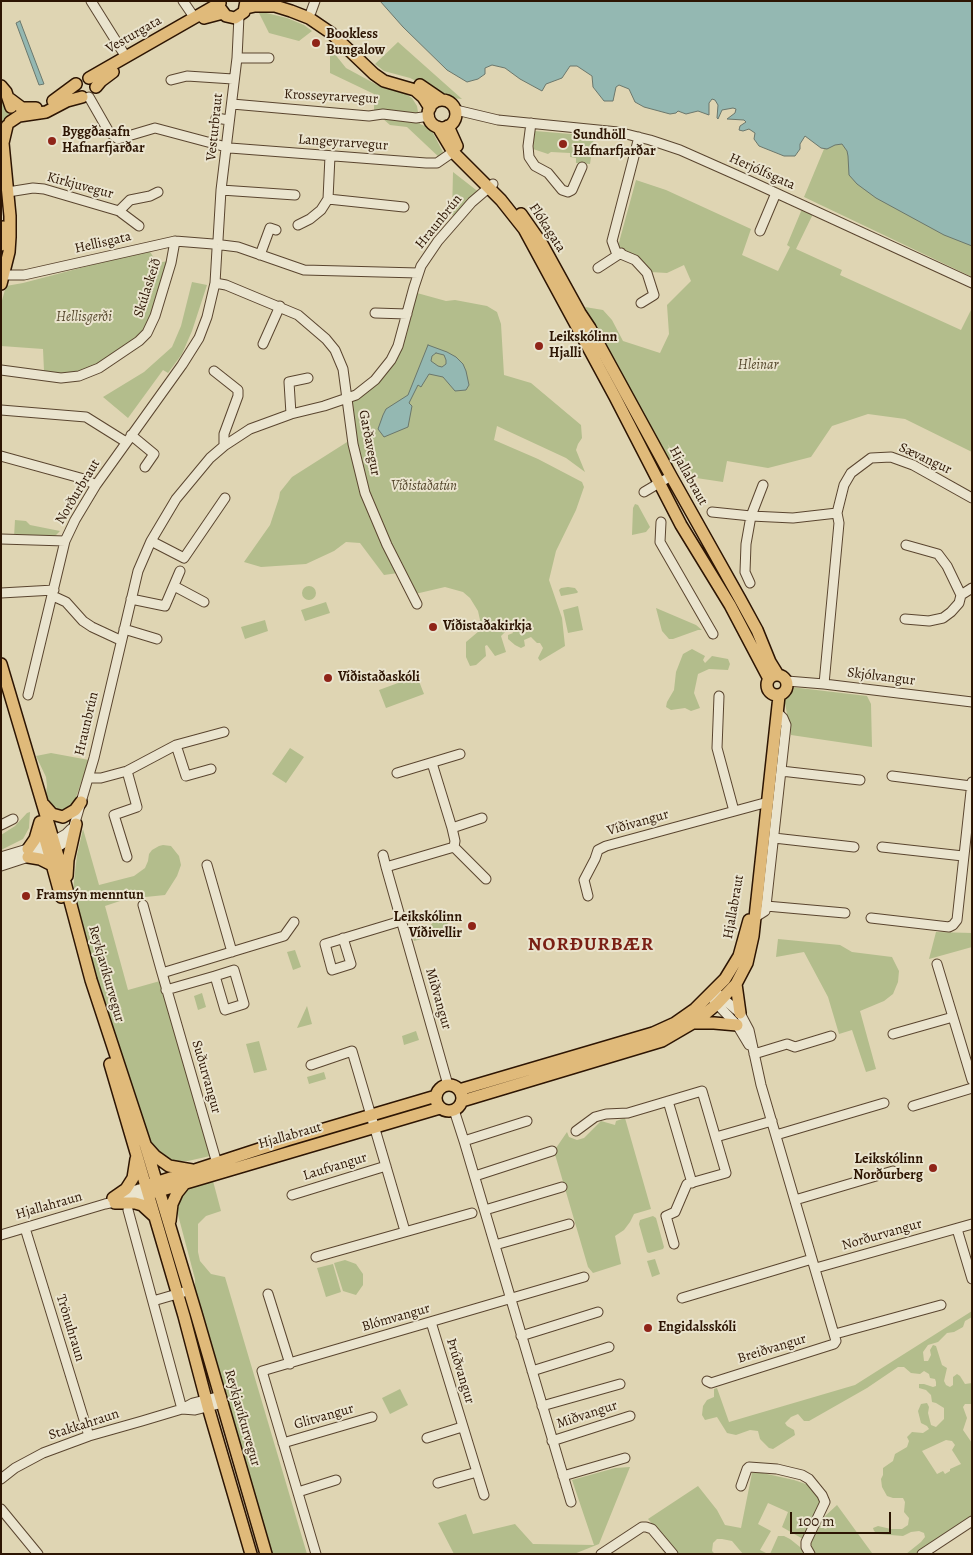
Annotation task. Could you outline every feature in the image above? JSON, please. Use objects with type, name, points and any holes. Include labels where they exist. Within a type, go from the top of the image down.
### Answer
[{"type":"main road","points":[[283,1],[313,6],[364,57],[386,75],[414,82],[442,100],[451,102],[456,110],[455,120],[443,126]]},
{"type":"main road","name":"Vesturgata","points":[[92,82],[126,57],[194,18],[221,6]]},
{"type":"main road","name":"Vesturgata","points":[[92,82],[101,81],[118,69],[208,17],[221,6]]},
{"type":"main road","points":[[221,6],[230,18],[244,9],[255,6],[274,6],[308,18],[331,33],[374,74],[384,81],[415,90],[424,97],[432,123],[443,126],[457,147],[490,186]]},
{"type":"main road","points":[[1,86],[14,104],[22,108],[36,108],[57,98],[80,79],[92,82],[94,93],[66,101],[46,112],[20,116],[6,126]]},
{"type":"main road","points":[[76,84],[77,93],[85,97]]},
{"type":"main road","points":[[2,276],[10,237],[5,192],[3,142],[12,110],[10,99]]},
{"type":"main road","points":[[429,112],[435,102],[442,100]]},
{"type":"main road","points":[[443,126],[453,152],[490,186]]},
{"type":"main road","name":"Flókagata","points":[[490,186],[513,204],[532,227],[565,295]]},
{"type":"main road","points":[[1,245],[5,192]]},
{"type":"main road","name":"Hjallabraut","points":[[565,295],[590,328],[740,598],[757,630],[778,679]]},
{"type":"main road","name":"Hjallabraut","points":[[565,295],[681,525],[737,619],[778,679]]},
{"type":"main road","name":"Reykjavíkurvegur","points":[[1,664],[42,804],[51,846],[52,865],[136,1155],[170,1227],[266,1554]]},
{"type":"main road","points":[[778,679],[787,689],[785,692],[776,695],[768,689],[778,679]]},
{"type":"main road","name":"Reykjavíkurvegur","points":[[1,680],[40,820],[68,893],[102,1016],[145,1144],[155,1216],[251,1554]]},
{"type":"main road","name":"Hjallabraut","points":[[458,1100],[639,1049],[673,1036],[694,1024],[716,998],[739,956],[748,925],[778,713],[776,695]]},
{"type":"main road","name":"Hjallabraut","points":[[458,1100],[545,1066],[653,1033],[716,998],[736,984],[750,954],[754,936],[754,918],[776,695]]},
{"type":"main road","points":[[42,804],[52,814],[63,817],[76,810],[81,802]]},
{"type":"main road","points":[[40,820],[35,839],[28,853],[52,865]]},
{"type":"main road","points":[[68,893],[68,860],[76,824]]},
{"type":"main road","points":[[736,984],[740,1013]]},
{"type":"main road","points":[[694,1024],[737,1025]]},
{"type":"main road","points":[[448,1085],[454,1086],[458,1100],[445,1110],[440,1108],[436,1101],[436,1096],[442,1087],[448,1085]]},
{"type":"main road","name":"Hjallabraut","points":[[374,1121],[436,1096]]},
{"type":"main road","name":"Hjallabraut","points":[[152,1189],[194,1170],[218,1167],[374,1121],[440,1108]]},
{"type":"main road","points":[[145,1144],[155,1156],[169,1166],[194,1170]]},
{"type":"main road","points":[[111,1202],[126,1189],[133,1178],[136,1155]]},
{"type":"main road","name":"Hjallabraut","points":[[152,1189],[187,1182],[218,1167]]},
{"type":"main road","points":[[170,1227],[172,1204],[177,1193],[187,1182]]},
{"type":"main road","points":[[111,1202],[142,1205],[155,1216]]},
{"type":"street","points":[[91,1],[126,57]]},
{"type":"street","points":[[183,1],[194,18]]},
{"type":"street","name":"Vesturbraut","points":[[215,283],[221,190],[232,104],[233,79],[244,9]]},
{"type":"street","points":[[237,58],[269,58]]},
{"type":"street","points":[[171,80],[187,76],[233,79]]},
{"type":"street","name":"Langeyrarvegur","points":[[85,97],[109,132],[115,138],[121,139],[158,129],[227,148],[437,163],[453,152]]},
{"type":"street","name":"Krosseyrarvegur","points":[[232,104],[369,116],[382,114],[416,118],[429,112]]},
{"type":"street","name":"Herjólfsgata","points":[[456,110],[498,120],[604,130],[639,136],[680,150],[972,283]]},
{"type":"street","points":[[216,118],[229,120]]},
{"type":"street","points":[[531,123],[528,146],[529,157],[535,166],[548,173],[562,190],[568,192],[572,190],[582,166]]},
{"type":"street","points":[[639,136],[612,241],[616,252],[634,260],[647,273],[654,295],[641,303]]},
{"type":"street","points":[[298,225],[310,219],[321,210],[328,199],[330,156]]},
{"type":"street","name":"Hraunbrún","points":[[76,824],[89,778],[120,640],[144,555],[176,499],[191,478],[210,458],[250,429],[356,395],[383,371],[398,346],[418,273],[438,241],[472,202],[490,186]]},
{"type":"street","name":"Kirkjuvegur","points":[[5,192],[33,188],[44,189],[119,211],[139,226]]},
{"type":"street","points":[[221,190],[295,196]]},
{"type":"street","points":[[119,211],[130,200],[150,196],[158,192]]},
{"type":"street","points":[[760,231],[776,193]]},
{"type":"street","points":[[328,199],[404,206]]},
{"type":"street","points":[[260,256],[270,227]]},
{"type":"street","name":"Hellisgata","points":[[2,276],[24,275],[175,241],[238,247],[304,270],[418,273]]},
{"type":"street","name":"Skúlaskeið","points":[[1,370],[61,378],[79,376],[99,368],[140,341],[147,333],[155,316],[171,264],[175,241]]},
{"type":"street","points":[[598,268],[621,254]]},
{"type":"street","name":"Garðavegur","points":[[215,283],[226,285],[298,315],[314,327],[335,350],[343,369],[353,444],[367,498],[386,545],[417,604]]},
{"type":"street","name":"Norðurbraut","points":[[28,695],[65,541],[96,484],[182,365],[199,338],[207,317],[215,283]]},
{"type":"street","points":[[264,344],[280,306]]},
{"type":"street","points":[[375,313],[407,314]]},
{"type":"street","points":[[214,372],[238,390],[238,396],[224,434],[224,446]]},
{"type":"street","points":[[292,414],[289,382],[308,378]]},
{"type":"street","points":[[1,410],[86,417],[128,438],[154,454]]},
{"type":"street","points":[[145,467],[160,446]]},
{"type":"street","points":[[1,456],[96,484]]},
{"type":"street","name":"Sævangur","points":[[824,684],[839,523],[837,513],[844,486],[851,473],[866,461],[882,456],[898,459],[913,465],[972,498]]},
{"type":"street","points":[[644,492],[671,476]]},
{"type":"street","points":[[750,583],[745,572],[744,562],[751,516],[763,484]]},
{"type":"street","points":[[151,541],[184,558],[225,498]]},
{"type":"street","points":[[712,512],[793,518],[837,513]]},
{"type":"street","points":[[660,522],[660,542],[713,634]]},
{"type":"street","points":[[1,540],[65,541]]},
{"type":"street","points":[[906,545],[938,554],[947,566],[961,595]]},
{"type":"street","points":[[131,599],[165,606],[180,571]]},
{"type":"street","points":[[174,586],[204,602]]},
{"type":"street","points":[[905,619],[929,621],[943,618],[958,604],[961,595],[972,588]]},
{"type":"street","points":[[1,593],[53,593],[66,602],[92,627],[120,640]]},
{"type":"street","points":[[124,630],[157,639]]},
{"type":"street","name":"Skjólvangur","points":[[778,679],[972,702]]},
{"type":"street","points":[[719,696],[717,748],[734,811]]},
{"type":"street","name":"Hjallabraut","points":[[754,918],[765,911],[766,906],[782,771],[786,724],[784,718],[778,713]]},
{"type":"street","points":[[89,778],[100,778],[127,771],[176,745],[224,732]]},
{"type":"street","points":[[176,745],[186,776],[211,769]]},
{"type":"street","points":[[397,773],[460,754]]},
{"type":"street","points":[[432,763],[452,828],[455,841],[454,847]]},
{"type":"street","points":[[127,771],[137,808],[114,815],[127,857]]},
{"type":"street","points":[[782,771],[860,780]]},
{"type":"street","points":[[871,918],[949,927],[957,920],[972,784],[892,776]]},
{"type":"street","name":"Víðivangur","points":[[588,896],[584,880],[598,850],[606,846],[766,802]]},
{"type":"street","points":[[452,828],[482,818]]},
{"type":"street","points":[[1,825],[13,819]]},
{"type":"street","points":[[1,857],[28,853],[51,846],[76,824]]},
{"type":"street","points":[[774,838],[854,847]]},
{"type":"street","points":[[386,867],[454,847]]},
{"type":"street","points":[[454,847],[486,879]]},
{"type":"street","points":[[882,847],[963,856]]},
{"type":"street","points":[[1,866],[28,853]]},
{"type":"street","name":"Miðvangur","points":[[383,855],[448,1085]]},
{"type":"street","points":[[207,866],[232,952]]},
{"type":"street","name":"Suðurvangur","points":[[143,905],[218,1167]]},
{"type":"street","points":[[766,906],[845,913]]},
{"type":"street","points":[[343,938],[401,921]]},
{"type":"street","points":[[162,973],[284,936],[294,922]]},
{"type":"street","points":[[937,964],[972,1080]]},
{"type":"street","points":[[166,990],[234,970],[244,1004],[225,1010],[215,976]]},
{"type":"street","points":[[716,998],[740,1013],[749,1030],[772,1121],[835,1334]]},
{"type":"street","points":[[716,998],[737,1025],[754,1054]]},
{"type":"street","points":[[893,1034],[952,1017]]},
{"type":"street","points":[[754,1054],[787,1044],[795,1047],[831,1036]]},
{"type":"street","points":[[311,1065],[352,1051],[374,1121]]},
{"type":"street","points":[[913,1106],[972,1088]]},
{"type":"street","points":[[576,1131],[595,1116],[628,1113],[702,1091],[726,1173],[687,1184],[675,1212],[666,1216],[674,1244]]},
{"type":"street","name":"Miðvangur","points":[[458,1100],[464,1140],[571,1502]]},
{"type":"street","points":[[668,1101],[692,1182]]},
{"type":"street","points":[[776,1135],[884,1103]]},
{"type":"street","name":"Laufvangur","points":[[374,1121],[405,1232]]},
{"type":"street","points":[[464,1140],[527,1121]]},
{"type":"street","points":[[716,1138],[772,1121]]},
{"type":"street","points":[[475,1176],[552,1151]]},
{"type":"street","name":"Laufvangur","points":[[292,1195],[386,1166]]},
{"type":"street","points":[[795,1200],[893,1171]]},
{"type":"street","points":[[485,1210],[562,1187]]},
{"type":"street","name":"Hjallahraun","points":[[1,1235],[152,1189]]},
{"type":"street","points":[[128,1210],[182,1410]]},
{"type":"street","points":[[316,1257],[472,1213]]},
{"type":"street","points":[[495,1246],[569,1224]]},
{"type":"street","name":"Norðurvangur","points":[[814,1264],[972,1224]]},
{"type":"street","name":"Trönuhraun","points":[[25,1228],[89,1436]]},
{"type":"street","points":[[957,1229],[972,1280]]},
{"type":"street","points":[[682,1298],[814,1264]]},
{"type":"street","points":[[510,1300],[584,1277]]},
{"type":"street","points":[[153,1301],[189,1290]]},
{"type":"street","points":[[268,1294],[290,1364]]},
{"type":"street","name":"Blómvangur","points":[[262,1372],[510,1300]]},
{"type":"street","name":"Breiðvangur","points":[[707,1382],[711,1383],[834,1344],[836,1341],[835,1334],[941,1305]]},
{"type":"street","points":[[521,1336],[598,1312]]},
{"type":"street","name":"Þrúðvangur","points":[[432,1322],[484,1495]]},
{"type":"street","points":[[532,1371],[609,1347]]},
{"type":"street","name":"Glitvangur","points":[[262,1372],[316,1554]]},
{"type":"street","name":"Miðvangur","points":[[542,1406],[620,1384]]},
{"type":"street","name":"Stakkahraun","points":[[1,1479],[43,1453],[89,1436],[182,1410],[193,1403],[222,1400]]},
{"type":"street","name":"Miðvangur","points":[[552,1441],[630,1416]]},
{"type":"street","name":"Glitvangur","points":[[283,1443],[372,1417]]},
{"type":"street","points":[[427,1438],[462,1427]]},
{"type":"street","points":[[563,1476],[625,1458]]},
{"type":"street","points":[[741,1486],[744,1465],[777,1469],[802,1475],[809,1479],[822,1495],[825,1502],[806,1542],[806,1547],[810,1554]]},
{"type":"street","points":[[438,1483],[477,1472]]},
{"type":"street","points":[[298,1492],[336,1480]]},
{"type":"street","points":[[1,1509],[38,1554]]},
{"type":"street","points":[[922,1554],[972,1521]]},
{"type":"street","points":[[600,1554],[646,1527],[652,1529],[672,1554]]},
{"type":"green space","points":[[258,11],[287,18],[304,25],[312,31],[299,41],[269,33]]},
{"type":"green space","points":[[398,42],[462,99],[451,98],[410,78],[384,71],[375,64]]},
{"type":"green space","points":[[330,48],[346,68],[381,87],[404,93],[412,98],[417,106],[420,124],[427,127],[433,133],[444,154],[441,159],[407,127],[390,125],[374,111],[374,94],[330,73]]},
{"type":"green space","points":[[856,72],[972,84],[972,277],[804,197]]},
{"type":"green space","points":[[1,89],[9,108],[9,113],[8,118],[1,127]]},
{"type":"green space","name":"Sundhöll Hafnarfjarðar","points":[[535,131],[594,136],[590,164],[576,163],[576,158],[570,157],[570,153],[551,152],[548,154],[533,149]]},
{"type":"green space","points":[[453,172],[480,193],[455,217],[452,215]]},
{"type":"green space","name":"Hleinar","points":[[636,180],[666,190],[751,229],[742,255],[778,271],[790,247],[787,245],[802,209],[813,214],[796,249],[842,270],[840,275],[961,330],[972,308],[972,452],[905,419],[868,414],[832,426],[811,457],[768,468],[727,461],[723,482],[683,476],[668,444],[674,468],[585,307],[603,310],[612,320],[623,341],[660,353],[669,334],[667,305],[691,281],[684,265],[667,273],[650,272],[641,259],[618,246]]},
{"type":"green space","name":"Hellisgerði","points":[[149,250],[157,263],[168,261],[157,306],[139,339],[80,375],[54,374],[44,371],[43,349],[1,346],[1,304],[6,286]]},
{"type":"green space","points":[[192,282],[207,285],[192,331],[182,354],[168,373],[163,370],[128,418],[103,397],[144,372],[172,347],[181,326]]},
{"type":"green space","name":"Víðistaðatún","points":[[417,293],[446,301],[455,300],[487,306],[497,312],[501,324],[504,375],[531,383],[581,425],[582,438],[576,450],[585,472],[566,458],[497,426],[494,440],[538,459],[582,482],[584,487],[576,510],[556,551],[549,580],[562,618],[565,646],[540,661],[538,658],[543,648],[540,643],[537,643],[531,637],[524,640],[525,646],[521,648],[508,639],[508,635],[513,633],[512,631],[506,631],[501,636],[506,652],[495,656],[487,645],[485,646],[486,656],[476,665],[470,666],[466,657],[466,642],[479,631],[480,620],[478,611],[470,598],[463,592],[445,587],[415,594],[405,572],[384,575],[360,543],[346,542],[334,551],[306,564],[261,567],[244,562],[270,525],[280,492],[292,477],[355,437],[349,402],[401,347],[407,333]]},
{"type":"green space","points":[[635,504],[638,505],[650,527],[646,532],[632,535],[633,508]]},
{"type":"green space","points":[[15,520],[26,521],[30,525],[60,531],[54,537],[14,537]]},
{"type":"green space","points":[[306,586],[312,586],[316,593],[312,600],[306,600],[302,596],[302,590]]},
{"type":"green space","points":[[568,587],[575,588],[578,592],[561,596],[559,590]]},
{"type":"green space","points":[[326,602],[330,613],[305,621],[301,610]]},
{"type":"green space","points":[[578,606],[583,630],[568,633],[563,610]]},
{"type":"green space","points":[[656,608],[696,625],[702,630],[669,639],[662,631]]},
{"type":"green space","points":[[265,620],[268,631],[245,639],[241,627]]},
{"type":"green space","points":[[692,649],[705,656],[703,660],[705,663],[712,656],[728,659],[730,664],[728,670],[709,669],[698,674],[694,693],[700,708],[691,711],[685,708],[671,710],[666,707],[674,690],[676,672],[683,654]]},
{"type":"green space","points":[[417,676],[424,694],[386,708],[379,690]]},
{"type":"green space","points":[[791,687],[867,696],[871,704],[872,747],[791,735],[784,698]]},
{"type":"green space","points":[[290,748],[304,757],[286,783],[272,774]]},
{"type":"green space","points":[[51,753],[89,760],[74,803],[63,814],[51,809],[46,794],[46,777],[36,756]]},
{"type":"green space","points":[[30,812],[29,828],[23,839],[1,850],[1,835],[15,826]]},
{"type":"green space","points":[[83,829],[99,885],[134,876],[145,868],[149,854],[159,846],[171,846],[179,856],[181,865],[177,876],[165,895],[126,899],[105,906],[128,990],[160,981],[210,1156],[188,1161],[170,1161],[153,1147],[143,1132],[76,914],[73,890],[77,855]]},
{"type":"green space","points":[[439,915],[449,922],[439,934],[414,941],[411,931],[430,926]]},
{"type":"green space","points":[[936,932],[972,933],[972,947],[929,959]]},
{"type":"green space","points":[[778,939],[840,945],[852,952],[892,957],[899,971],[898,982],[893,994],[884,1001],[860,1011],[876,1069],[866,1072],[852,1030],[839,1034],[828,997],[804,952],[776,957]]},
{"type":"green space","points":[[295,950],[301,967],[293,970],[287,952]]},
{"type":"green space","points":[[202,993],[206,1007],[198,1010],[194,996]]},
{"type":"green space","points":[[307,1006],[312,1024],[297,1028]]},
{"type":"green space","points":[[416,1031],[419,1040],[404,1045],[402,1036]]},
{"type":"green space","points":[[259,1041],[267,1070],[254,1073],[246,1044]]},
{"type":"green space","points":[[324,1072],[326,1079],[309,1084],[307,1077]]},
{"type":"green space","points":[[625,1118],[651,1209],[634,1214],[624,1230],[615,1236],[621,1264],[593,1273],[588,1267],[554,1151],[567,1132],[569,1137],[577,1140],[584,1138],[601,1121],[615,1125],[616,1121]]},
{"type":"green space","points":[[213,1181],[221,1211],[206,1216],[198,1224],[198,1252],[200,1261],[211,1274],[225,1277],[307,1554],[269,1554],[195,1291],[195,1279],[177,1211],[181,1197],[187,1189]]},
{"type":"green space","points":[[653,1216],[656,1218],[664,1247],[649,1253],[647,1252],[639,1224],[640,1220]]},
{"type":"green space","points":[[655,1259],[660,1274],[652,1277],[647,1261]]},
{"type":"green space","points":[[345,1260],[356,1264],[363,1274],[363,1285],[356,1295],[343,1291],[334,1263]]},
{"type":"green space","points":[[333,1264],[341,1292],[326,1297],[317,1268]]},
{"type":"green space","points":[[972,1311],[972,1317],[965,1321],[963,1327],[954,1332],[947,1333],[938,1342],[928,1345],[923,1352],[924,1361],[928,1361],[931,1355],[930,1350],[933,1345],[936,1346],[942,1365],[947,1368],[944,1381],[946,1385],[950,1387],[953,1385],[953,1377],[957,1374],[965,1384],[972,1383],[972,1404],[965,1404],[963,1407],[967,1418],[963,1430],[972,1443],[972,1516],[916,1554],[906,1554],[921,1542],[925,1537],[924,1533],[919,1531],[911,1532],[903,1536],[878,1534],[873,1528],[878,1526],[902,1529],[908,1525],[909,1518],[904,1512],[905,1502],[903,1498],[887,1496],[882,1487],[881,1479],[883,1468],[893,1461],[895,1454],[907,1447],[909,1441],[907,1437],[912,1432],[923,1433],[929,1429],[921,1423],[918,1411],[921,1404],[927,1403],[929,1407],[928,1413],[931,1425],[936,1427],[944,1419],[944,1408],[932,1402],[931,1395],[926,1390],[919,1388],[919,1384],[936,1386],[935,1379],[930,1378],[929,1374],[924,1371],[920,1374],[911,1373],[904,1367],[898,1367],[867,1388],[809,1421],[804,1421],[798,1414],[791,1417],[785,1423],[794,1430],[795,1435],[773,1449],[769,1448],[760,1439],[758,1431],[750,1430],[736,1435],[727,1433],[717,1417],[705,1420],[702,1415],[703,1406],[707,1400],[714,1397],[714,1389],[717,1388],[729,1422],[855,1385]],"holes":[[[946,1440],[952,1441],[955,1445],[952,1450],[961,1464],[950,1469],[945,1474],[943,1471],[937,1474],[922,1451]]]},
{"type":"green space","points":[[400,1389],[408,1405],[390,1414],[382,1398]]},
{"type":"green space","points":[[630,1467],[599,1544],[574,1554],[454,1554],[438,1523],[466,1514],[473,1534],[515,1524],[533,1544],[594,1545],[572,1480],[615,1468]]},
{"type":"green space","points":[[758,1472],[809,1485],[819,1496],[821,1503],[803,1539],[782,1527],[788,1512],[768,1503],[758,1524],[771,1531],[760,1550],[768,1554],[743,1554],[732,1541],[717,1539],[713,1543],[712,1551],[715,1554],[678,1554],[648,1519],[698,1486],[717,1510],[725,1525],[741,1528],[752,1473]]},
{"type":"green space","points":[[837,1505],[872,1554],[815,1554],[811,1544],[812,1541],[824,1517]]},
{"type":"green space","points":[[778,1536],[790,1539],[805,1554],[770,1554]]},
{"type":"water","points":[[380,1],[972,1],[972,246],[944,235],[876,198],[857,184],[849,175],[847,151],[842,144],[827,149],[821,148],[805,136],[795,156],[784,156],[759,146],[754,139],[755,133],[749,129],[739,130],[740,126],[746,122],[744,120],[727,119],[735,113],[736,109],[722,110],[718,119],[718,105],[712,99],[709,103],[709,115],[698,111],[686,114],[678,111],[670,114],[644,107],[635,102],[629,89],[619,85],[616,87],[613,101],[604,101],[593,87],[592,76],[577,66],[570,66],[562,78],[546,84],[542,91],[505,68],[492,65],[485,68],[485,74],[478,79],[467,82],[447,70],[403,27]]},
{"type":"water","points":[[20,21],[44,84],[39,85],[16,23]]},
{"type":"water","points":[[428,345],[447,352],[463,364],[469,385],[466,390],[455,391],[443,377],[429,374],[421,387],[418,385],[409,403],[412,406],[408,427],[384,437],[378,429],[386,409],[408,395]],"holes":[[[436,353],[444,355],[446,364],[442,367],[431,361],[432,356]]]},
{"type":"place","name":"Bookless Bungalow","points":[[316,43]]},
{"type":"place","name":"Byggðasafn Hafnarfjarðar","points":[[52,141]]},
{"type":"place","name":"Sundhöll Hafnarfjarðar","points":[[563,144]]},
{"type":"place","name":"Leikskólinn Hjalli","points":[[539,346]]},
{"type":"place","name":"Víðistaðakirkja","points":[[433,627]]},
{"type":"place","name":"Víðistaðaskóli","points":[[328,678]]},
{"type":"place","name":"Framsýn menntun","points":[[26,896]]},
{"type":"place","name":"Leikskólinn Víðivellir","points":[[472,926]]},
{"type":"place","name":"Leikskólinn Norðurberg","points":[[933,1168]]},
{"type":"place","name":"Engidalsskóli","points":[[648,1328]]},
{"type":"district","name":"NORÐURBÆR","points":[[591,945]]}]
